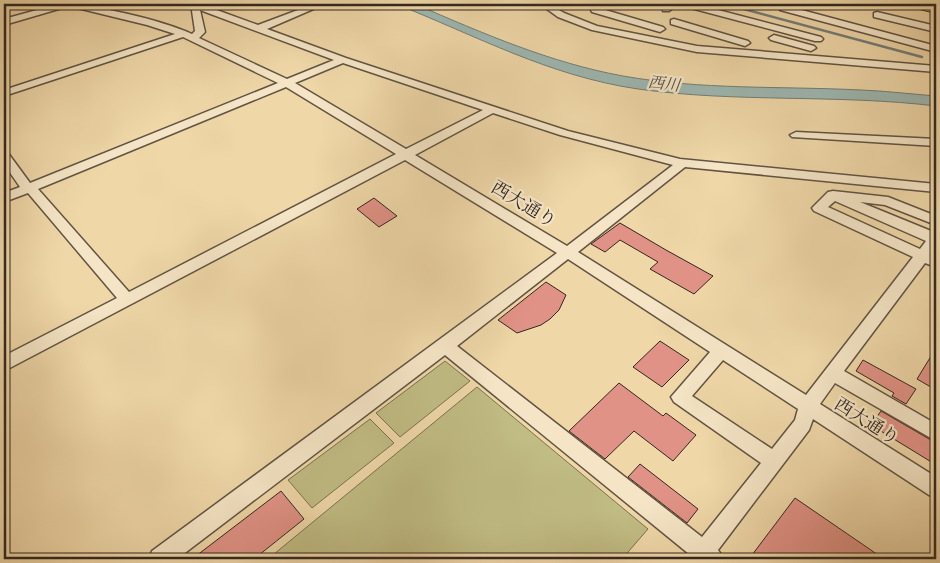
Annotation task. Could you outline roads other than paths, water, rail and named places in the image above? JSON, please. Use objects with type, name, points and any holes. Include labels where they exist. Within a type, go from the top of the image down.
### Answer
[{"type":"main road","points":[[912,4],[936,10]]},
{"type":"street","points":[[4,22],[68,4]]},
{"type":"street","name":"西大通り","points":[[68,4],[184,34],[287,83],[403,155],[567,252],[936,488]]},
{"type":"street","points":[[195,4],[343,60],[564,134],[680,163],[936,188]]},
{"type":"street","points":[[194,38],[200,32],[195,4]]},
{"type":"street","points":[[260,28],[321,4]]},
{"type":"street","points":[[544,4],[561,15],[596,28],[647,40],[737,53],[932,69],[936,58]]},
{"type":"street","points":[[575,21],[605,4]]},
{"type":"street","points":[[686,4],[777,14],[936,49]]},
{"type":"street","points":[[596,10],[660,29]]},
{"type":"street","points":[[737,53],[777,14]]},
{"type":"street","points":[[777,14],[818,39]]},
{"type":"street","points":[[877,15],[936,29]]},
{"type":"street","points":[[674,22],[811,48]]},
{"type":"street","points":[[4,93],[184,34]]},
{"type":"street","points":[[4,198],[343,60]]},
{"type":"street","points":[[4,364],[493,109]]},
{"type":"street","points":[[796,135],[936,143]]},
{"type":"street","points":[[4,156],[27,188],[32,190],[126,299]]},
{"type":"street","points":[[160,559],[445,346],[678,168],[680,163]]},
{"type":"street","points":[[445,346],[705,557],[803,424],[808,407],[832,373],[930,259],[936,239],[833,195]]},
{"type":"street","points":[[930,259],[819,208],[833,195],[888,201],[936,221]]},
{"type":"street","points":[[721,352],[680,397],[774,461]]},
{"type":"street","points":[[832,373],[936,433]]},
{"type":"water","name":"西川","points":[[396,4],[415,4],[491,36],[543,55],[623,76],[711,86],[861,90],[936,96],[936,106],[862,100],[712,96],[638,89],[605,83],[574,75],[514,54]]},
{"type":"waterway","points":[[725,4],[922,57]]}]
